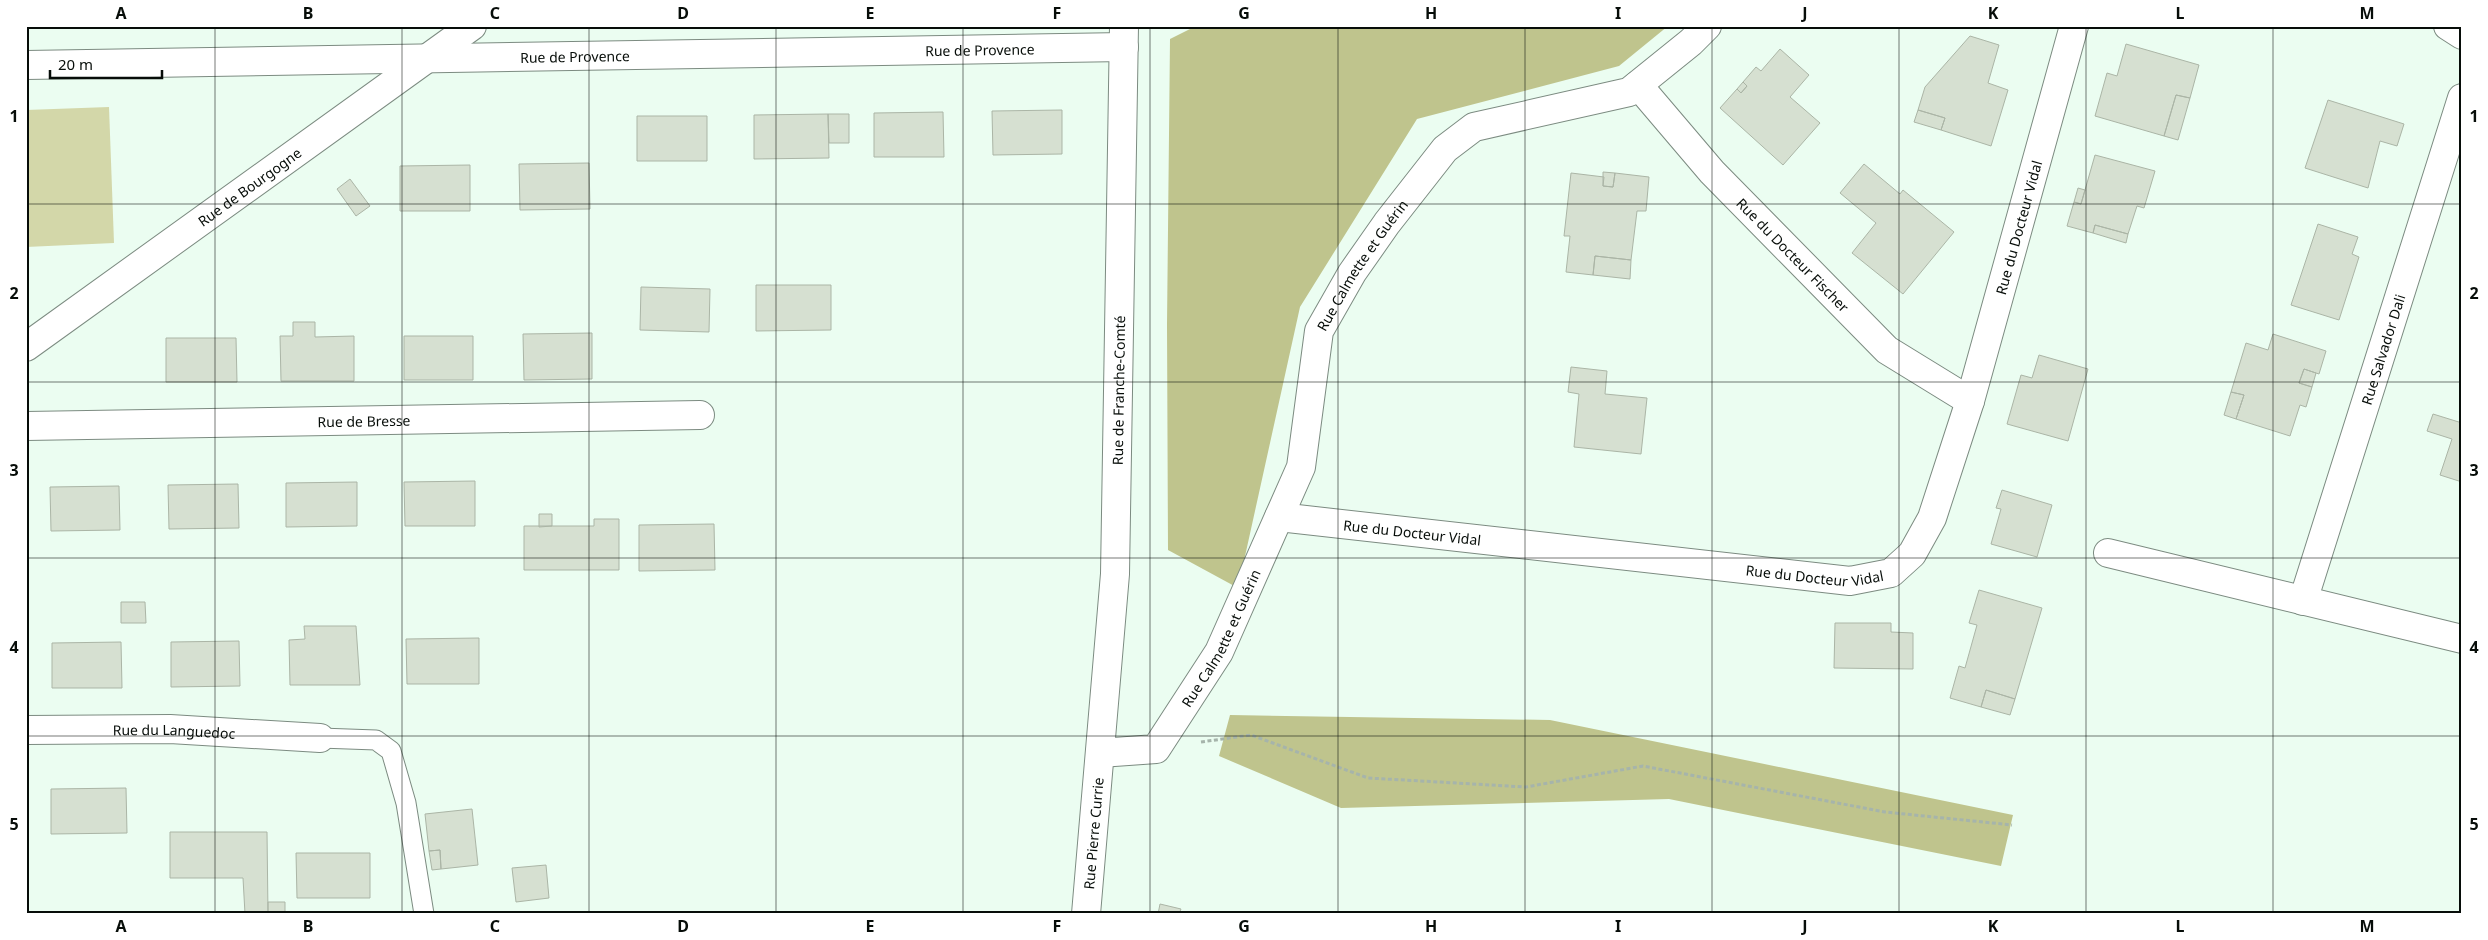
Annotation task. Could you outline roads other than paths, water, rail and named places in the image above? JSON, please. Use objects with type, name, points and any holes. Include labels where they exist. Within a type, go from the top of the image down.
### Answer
[{"type":"street","name":"Rue de Bourgogne","points":[[26,347],[472,26]]},
{"type":"street","name":"Rue Calmette et Guérin","points":[[1100,753],[1156,748],[1220,652],[1301,467],[1320,331],[1357,266],[1387,223],[1445,149],[1474,127],[1629,92],[1691,42],[1707,26]]},
{"type":"street","name":"Rue du Docteur Vidal","points":[[1279,517],[1850,580],[1891,573],[1912,554],[1932,518],[1970,401],[2074,26]]},
{"type":"street","points":[[2448,26],[2462,35]]},
{"type":"street","name":"Rue de Provence","points":[[26,65],[429,58],[1124,37]]},
{"type":"street","name":"Rue de Franche-Comté","points":[[1100,753],[1115,574],[1124,37]]},
{"type":"street","name":"Rue du Docteur Fischer","points":[[1638,85],[1712,172],[1886,350],[1970,401]]},
{"type":"street","name":"Rue Salvador Dali","points":[[2303,601],[2462,98]]},
{"type":"street","name":"Rue de Bresse","points":[[26,426],[700,415]]},
{"type":"street","points":[[2108,553],[2462,639]]},
{"type":"street","name":"Rue du Languedoc","points":[[26,730],[170,729],[320,738]]},
{"type":"street","name":"Rue Pierre Currie","points":[[1086,914],[1100,753]]},
{"type":"lane","points":[[320,738],[376,740],[391,751],[406,803],[424,914]]}]
